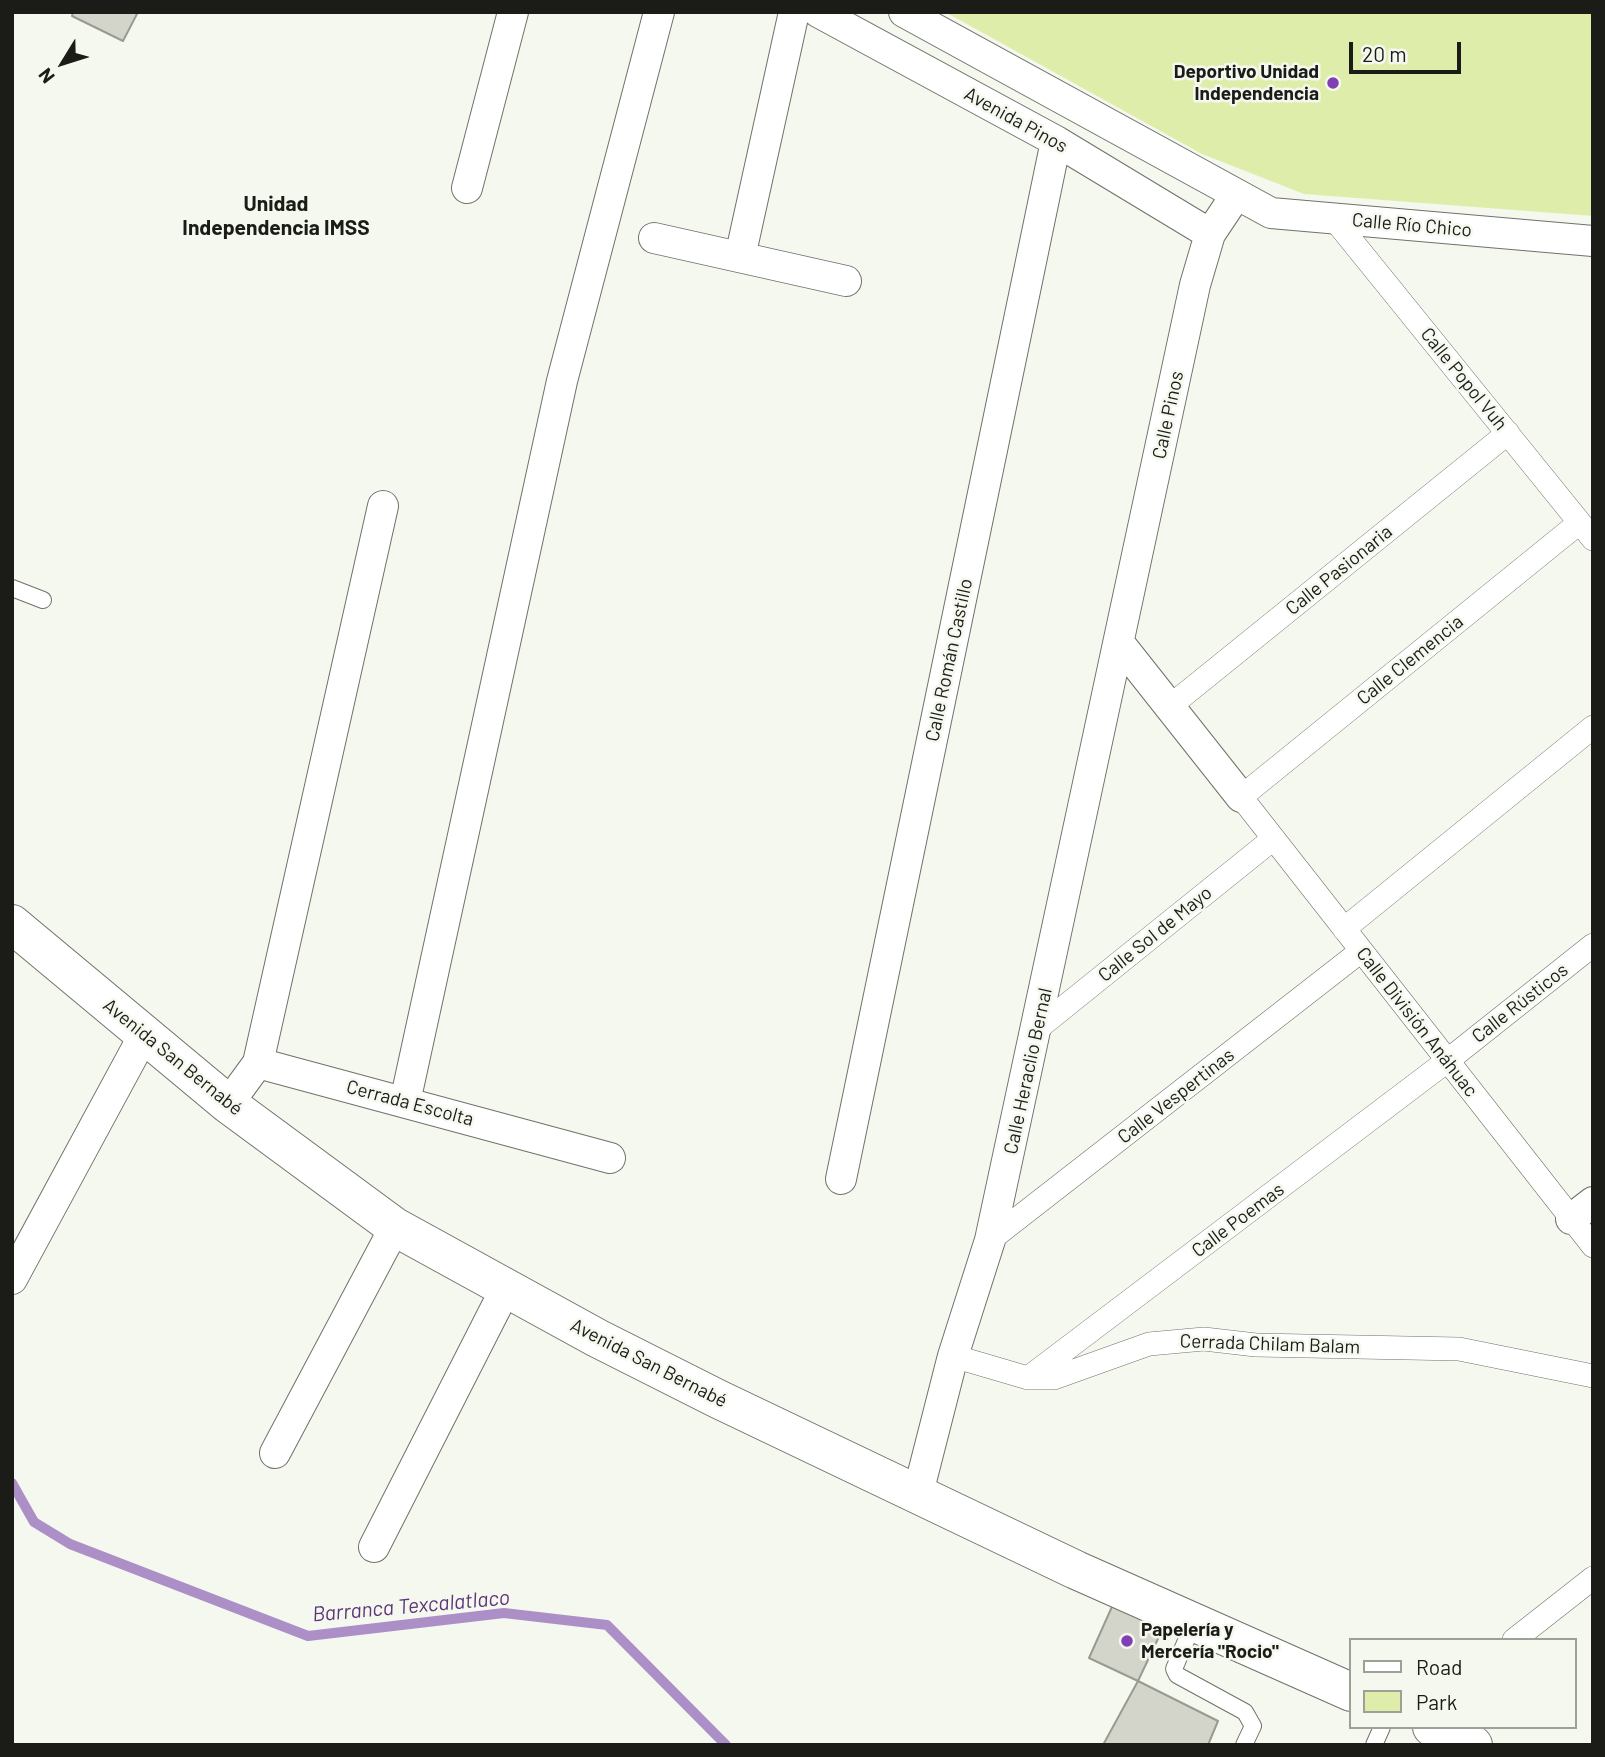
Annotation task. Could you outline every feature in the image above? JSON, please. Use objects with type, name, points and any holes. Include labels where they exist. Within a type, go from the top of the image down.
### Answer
[{"type":"main road","name":"Avenida San Bernabé","points":[[12,924],[228,1104],[395,1227],[718,1399],[1194,1622],[1350,1692]]},
{"type":"main road","points":[[1437,1729],[1473,1745]]},
{"type":"street","points":[[467,188],[513,12]]},
{"type":"street","points":[[405,1102],[562,381],[659,12]]},
{"type":"street","points":[[740,257],[794,12]]},
{"type":"street","name":"Avenida Pinos","points":[[818,12],[1056,141],[1210,234]]},
{"type":"street","name":"Avenida Pinos","points":[[904,12],[1236,195]]},
{"type":"street","name":"Calle Román Castillo","points":[[841,1179],[1056,141]]},
{"type":"street","name":"Calle Río Chico","points":[[1236,195],[1271,214],[1593,241]]},
{"type":"street","name":"Calle Pinos","points":[[1120,643],[1195,285],[1210,234],[1236,195]]},
{"type":"street","name":"Calle Popol Vuh","points":[[1334,219],[1586,531]]},
{"type":"street","points":[[654,238],[846,281]]},
{"type":"street","name":"Calle Pasionaria","points":[[1169,707],[1508,433]]},
{"type":"street","points":[[228,1104],[258,1063],[383,506]]},
{"type":"street","name":"Calle Clemencia","points":[[1241,797],[1586,531]]},
{"type":"street","points":[[1120,643],[1241,797]]},
{"type":"street","name":"Calle Heraclio Bernal","points":[[918,1493],[953,1356],[990,1240],[1120,643]]},
{"type":"street","points":[[1344,929],[1593,727]]},
{"type":"street","name":"Calle División Anáhuac","points":[[1241,797],[1447,1061],[1582,1210],[1593,1246]]},
{"type":"street","name":"Calle Sol de Mayo","points":[[1037,1029],[1273,839]]},
{"type":"street","name":"Calle Rústicos","points":[[1447,1061],[1593,945]]},
{"type":"street","name":"Calle Vespertinas","points":[[990,1240],[1361,951]]},
{"type":"street","points":[[12,1279],[144,1035]]},
{"type":"street","name":"Calle Poemas","points":[[1028,1378],[1447,1061]]},
{"type":"street","name":"Cerrada Escolta","points":[[258,1063],[610,1158]]},
{"type":"street","points":[[275,1453],[395,1227]]},
{"type":"street","points":[[374,1547],[506,1288]]},
{"type":"street","name":"Cerrada Chilam Balam","points":[[953,1356],[1028,1378],[1054,1378],[1149,1344],[1204,1339],[1256,1345],[1459,1349],[1593,1376]]},
{"type":"street","points":[[1517,1638],[1593,1578]]},
{"type":"lane","points":[[12,588],[43,600]]},
{"type":"lane","points":[[1194,1622],[1174,1669],[1177,1675],[1245,1712],[1253,1726],[1244,1745]]},
{"type":"lane","points":[[1374,1745],[1381,1729]]},
{"type":"green space","name":"Deportivo Unidad Independencia","points":[[945,12],[1593,12],[1593,216],[1304,194],[1202,154]]},
{"type":"building","points":[[73,12],[138,12],[123,41],[72,16]]},
{"type":"building","name":"Papelería y Mercería \"Rocio\"","points":[[1115,1600],[1165,1624],[1138,1681],[1089,1658]]},
{"type":"building","points":[[1138,1681],[1218,1721],[1208,1745],[1103,1745]]},
{"type":"waterway","name":"Barranca Texcalatlaco","points":[[12,1483],[34,1522],[70,1544],[308,1636],[504,1613],[607,1625],[726,1745]]},
{"type":"place","name":"Deportivo Unidad Independencia","points":[[1333,83]]},
{"type":"place","name":"Papelería y Mercería \"Rocio\"","points":[[1127,1641]]},
{"type":"district","name":"Unidad Independencia IMSS","points":[[276,216]]}]
